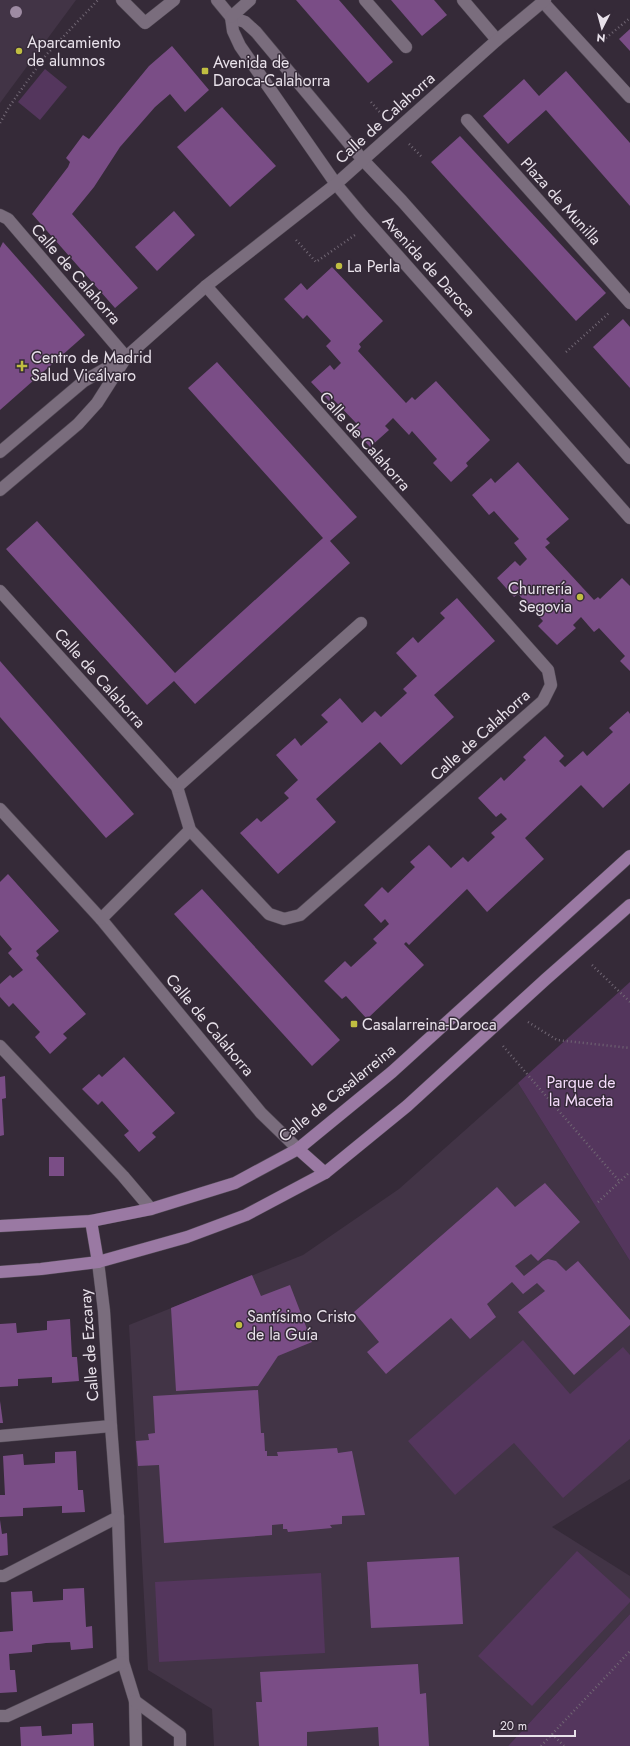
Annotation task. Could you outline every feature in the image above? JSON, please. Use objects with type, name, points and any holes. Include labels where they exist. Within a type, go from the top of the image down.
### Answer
[{"type":"main road","name":"Calle de Casalarreina","points":[[0,1226],[91,1221],[151,1210],[235,1183],[298,1149],[392,1072],[630,856]]},
{"type":"main road","points":[[0,1272],[98,1262],[188,1237],[246,1215],[325,1173],[407,1106],[630,905]]},
{"type":"main road","points":[[298,1149],[325,1173]]},
{"type":"main road","points":[[91,1221],[98,1262]]},
{"type":"street","points":[[122,0],[145,23],[174,0]]},
{"type":"street","name":"Avenida de Daroca","points":[[217,0],[231,16],[245,22],[256,32],[362,159],[402,201],[630,458]]},
{"type":"street","points":[[231,16],[250,0]]},
{"type":"street","points":[[365,0],[406,46]]},
{"type":"street","points":[[463,0],[497,40]]},
{"type":"street","points":[[544,1],[630,97]]},
{"type":"street","name":"Calle de Calahorra","points":[[0,452],[84,381],[126,357],[206,286],[336,184],[362,159],[497,40],[544,1]]},
{"type":"street","name":"Avenida de Daroca","points":[[231,16],[234,31],[240,46],[336,184],[630,518]]},
{"type":"street","name":"Plaza de Munilla","points":[[467,120],[630,303]]},
{"type":"street","name":"Calle de Calahorra","points":[[0,215],[8,219],[126,357]]},
{"type":"street","name":"Calle de Calahorra","points":[[0,591],[177,788],[190,830],[269,914],[284,919],[300,916],[543,701],[551,685],[548,670],[206,286]]},
{"type":"street","name":"Calle de Calahorra","points":[[0,490],[78,424],[98,403],[126,357]]},
{"type":"street","points":[[177,788],[361,623]]},
{"type":"street","name":"Calle de Calahorra","points":[[0,809],[101,919],[261,1113],[298,1149]]},
{"type":"street","points":[[101,919],[190,830]]},
{"type":"street","points":[[0,1046],[4,1056],[123,1176],[151,1210]]},
{"type":"street","name":"Calle de Ezcaray","points":[[98,1262],[104,1311],[118,1518],[123,1662],[134,1701],[136,1746]]},
{"type":"street","points":[[0,1436],[111,1426]]},
{"type":"street","points":[[0,1576],[4,1576],[118,1518]]},
{"type":"street","points":[[0,1716],[7,1716],[123,1662]]},
{"type":"street","points":[[134,1701],[180,1734],[180,1746]]},
{"type":"path","points":[[0,123],[9,107],[46,55],[98,0]]},
{"type":"path","points":[[606,38],[630,18]]},
{"type":"path","points":[[283,226],[316,262],[353,237]]},
{"type":"path","points":[[566,352],[614,308]]},
{"type":"path","points":[[608,981],[630,1002]]},
{"type":"path","points":[[511,1011],[557,1040],[630,1048]]},
{"type":"path","points":[[490,1030],[620,1182]]},
{"type":"path","points":[[598,1202],[630,1172]]},
{"type":"path","points":[[541,1746],[630,1651]]},
{"type":"path","points":[[552,1734],[564,1746]]},
{"type":"shaded area","name":"Aparcamiento de alumnos","points":[[0,0],[76,0],[0,103]]},
{"type":"shaded area","points":[[518,1083],[630,1261],[630,1479],[552,1527],[630,1576],[630,1614],[508,1746],[214,1746],[212,1709],[148,1670],[129,1325],[303,1255],[399,1189]]},
{"type":"green space","points":[[45,69],[67,87],[40,120],[18,102]]},
{"type":"green space","name":"Parque de la Maceta","points":[[630,982],[630,1261],[518,1083]]},
{"type":"green space","points":[[523,1340],[570,1394],[623,1347],[630,1355],[630,1439],[563,1498],[514,1443],[455,1495],[408,1441]]},
{"type":"green space","points":[[577,1551],[630,1599],[630,1602],[532,1706],[478,1656]]},
{"type":"green space","points":[[321,1573],[325,1653],[159,1662],[155,1582]]},
{"type":"green space","points":[[630,1614],[630,1746],[508,1746]]},
{"type":"building","points":[[296,0],[339,0],[393,62],[368,83]]},
{"type":"building","points":[[391,0],[434,0],[447,15],[422,36]]},
{"type":"building","points":[[630,29],[630,51],[619,39]]},
{"type":"building","points":[[172,46],[209,90],[185,112],[170,94],[155,107],[120,147],[94,187],[72,214],[138,288],[115,308],[32,214],[68,167],[70,162],[66,158],[83,135],[89,139],[149,66]]},
{"type":"building","points":[[566,71],[630,143],[630,206],[546,110],[508,144],[483,116],[524,79],[539,96]]},
{"type":"building","points":[[222,107],[276,166],[230,207],[177,147]]},
{"type":"building","points":[[460,136],[606,293],[576,321],[431,162]]},
{"type":"building","points":[[174,211],[195,235],[157,271],[135,247]]},
{"type":"building","points":[[3,242],[85,335],[0,410],[0,248]]},
{"type":"building","points":[[332,267],[383,321],[359,344],[361,347],[358,351],[406,403],[412,397],[415,400],[436,381],[490,440],[466,463],[468,466],[451,482],[433,463],[437,459],[412,431],[409,435],[393,418],[385,426],[389,430],[370,447],[352,428],[357,424],[332,398],[329,401],[311,382],[330,365],[334,370],[341,363],[326,346],[331,341],[307,315],[303,319],[284,299],[301,283],[307,290]]},
{"type":"building","points":[[623,319],[630,327],[630,388],[593,347]]},
{"type":"building","points":[[217,362],[357,517],[330,541],[350,563],[195,704],[174,681],[147,705],[6,549],[37,521],[175,673],[323,538],[188,388]]},
{"type":"building","points":[[518,462],[569,519],[546,539],[550,543],[545,547],[594,600],[598,597],[600,599],[622,578],[630,586],[630,671],[620,661],[625,656],[599,628],[594,632],[581,617],[573,625],[576,628],[557,645],[538,626],[543,621],[518,594],[514,597],[497,578],[515,561],[520,566],[527,559],[514,543],[519,539],[494,511],[489,515],[472,495],[491,478],[495,483]]},
{"type":"building","points":[[457,598],[495,641],[434,695],[454,717],[401,765],[380,742],[344,774],[316,799],[336,822],[278,874],[240,833],[257,818],[261,822],[289,798],[284,793],[298,780],[276,755],[295,738],[301,746],[328,722],[321,715],[340,698],[362,723],[375,711],[381,717],[407,693],[403,689],[417,676],[396,653],[413,637],[418,643],[445,618],[440,613]]},
{"type":"building","points":[[0,661],[134,814],[106,838],[0,717]]},
{"type":"building","points":[[628,711],[630,714],[630,783],[603,808],[581,785],[525,838],[544,859],[487,912],[467,889],[409,945],[406,942],[404,944],[424,965],[367,1019],[346,996],[342,999],[324,981],[345,961],[351,967],[377,943],[373,939],[389,924],[385,919],[381,923],[364,905],[382,887],[388,893],[415,867],[410,862],[429,845],[451,868],[463,857],[468,862],[495,837],[491,833],[507,819],[501,813],[496,817],[478,798],[501,777],[504,781],[526,760],[523,757],[545,736],[564,756],[559,761],[565,767],[583,751],[587,756],[613,732],[609,728]]},
{"type":"building","points":[[8,874],[59,931],[36,951],[39,955],[36,958],[86,1014],[63,1034],[67,1038],[50,1054],[35,1037],[40,1032],[13,1003],[9,1007],[0,997],[0,984],[10,975],[13,978],[23,970],[8,953],[12,949],[0,935],[0,882]]},
{"type":"building","points":[[202,889],[340,1040],[312,1066],[174,914]]},
{"type":"building","points":[[124,1057],[175,1113],[152,1133],[156,1137],[139,1152],[124,1135],[129,1131],[102,1101],[98,1105],[82,1089],[99,1074],[102,1077]]},
{"type":"building","points":[[5,1076],[6,1098],[2,1099],[4,1135],[0,1136],[0,1077]]},
{"type":"building","points":[[49,1157],[64,1157],[64,1176],[49,1176]]},
{"type":"building","points":[[545,1183],[580,1222],[538,1261],[531,1254],[515,1266],[524,1276],[543,1261],[548,1259],[556,1261],[566,1271],[578,1261],[630,1320],[630,1325],[574,1375],[518,1312],[545,1291],[537,1283],[523,1294],[512,1282],[487,1304],[496,1317],[470,1339],[451,1318],[386,1374],[367,1352],[379,1342],[354,1312],[497,1187],[515,1207]]},
{"type":"building","name":"Santísimo Cristo de la Guía","points":[[252,1275],[261,1296],[290,1285],[312,1342],[278,1356],[258,1386],[176,1391],[171,1308]]},
{"type":"building","points":[[70,1319],[72,1357],[77,1357],[79,1381],[52,1383],[52,1377],[18,1379],[18,1386],[0,1387],[0,1324],[16,1323],[17,1333],[47,1330],[47,1321]]},
{"type":"building","points":[[258,1390],[261,1433],[264,1433],[265,1451],[267,1451],[267,1456],[278,1456],[277,1452],[337,1448],[338,1453],[352,1451],[365,1515],[342,1516],[342,1524],[330,1525],[332,1528],[288,1532],[287,1529],[283,1529],[283,1524],[272,1525],[272,1535],[164,1543],[159,1465],[138,1466],[136,1441],[149,1440],[148,1434],[155,1433],[153,1396]]},
{"type":"building","points":[[0,1401],[3,1423],[0,1423]]},
{"type":"building","points":[[76,1451],[78,1490],[83,1490],[85,1512],[62,1513],[62,1506],[23,1508],[23,1516],[0,1517],[0,1495],[5,1495],[3,1456],[23,1454],[24,1465],[55,1463],[55,1452]]},
{"type":"building","points":[[0,1520],[2,1534],[7,1533],[8,1555],[0,1556]]},
{"type":"building","points":[[459,1557],[463,1624],[371,1628],[367,1562]]},
{"type":"building","points":[[84,1588],[86,1627],[92,1626],[93,1648],[71,1650],[70,1642],[46,1643],[32,1645],[32,1652],[9,1654],[10,1670],[15,1670],[17,1692],[0,1693],[0,1632],[13,1631],[11,1592],[32,1591],[33,1602],[63,1600],[63,1589]]},
{"type":"building","points":[[418,1664],[420,1694],[426,1693],[429,1746],[379,1746],[378,1727],[307,1732],[307,1746],[259,1746],[256,1702],[262,1702],[260,1672]]},
{"type":"building","points":[[93,1723],[94,1746],[21,1746],[20,1727],[41,1726],[42,1736],[72,1734],[72,1724]]},
{"type":"place","name":"Aparcamiento de alumnos","points":[[19,51]]},
{"type":"place","name":"Avenida de Daroca-Calahorra","points":[[205,71]]},
{"type":"place","name":"La Perla","points":[[339,266]]},
{"type":"place","name":"Centro de Madrid Salud Vicálvaro","points":[[22,366]]},
{"type":"place","name":"Churrería Segovia","points":[[580,597]]},
{"type":"place","name":"Casalarreina-Daroca","points":[[354,1024]]},
{"type":"place","name":"Santísimo Cristo de la Guía","points":[[239,1325]]}]
